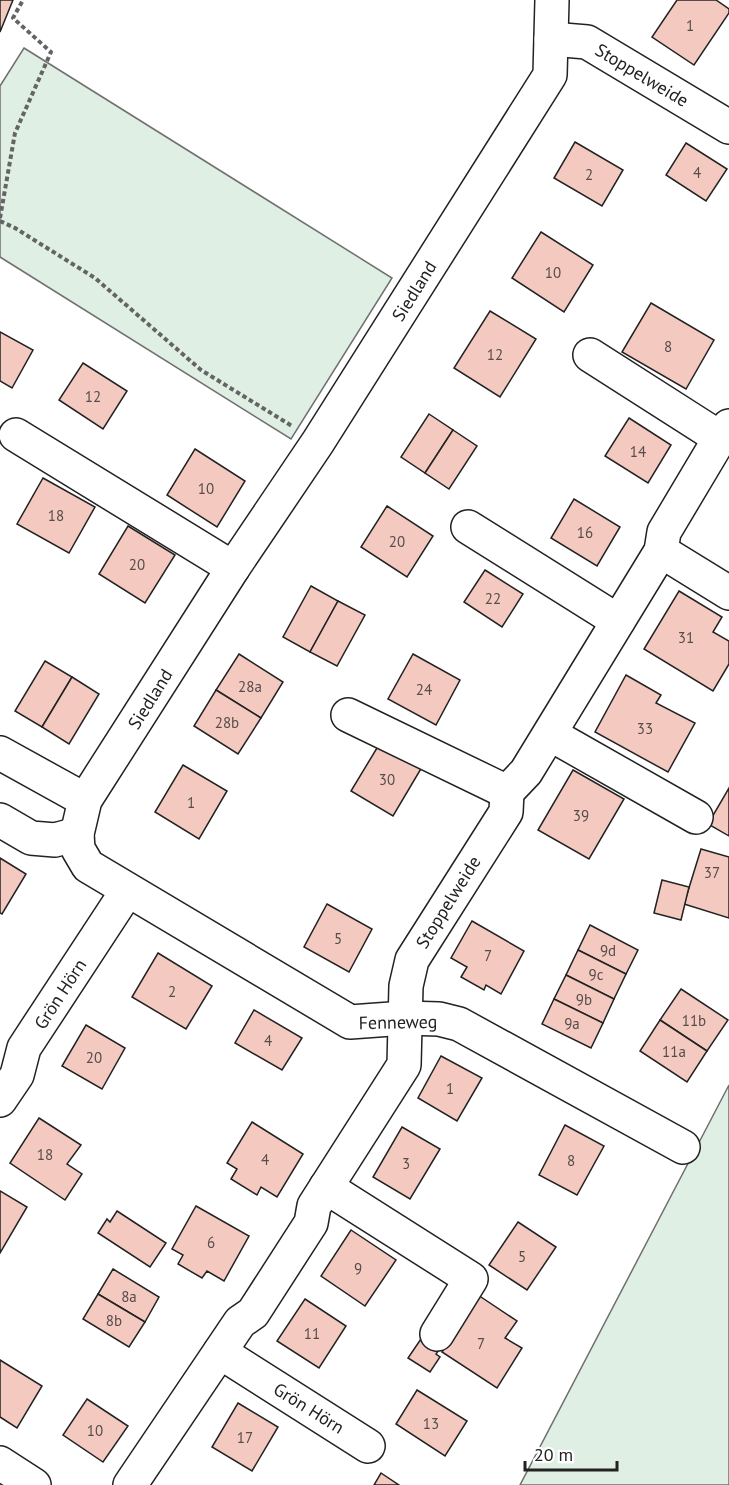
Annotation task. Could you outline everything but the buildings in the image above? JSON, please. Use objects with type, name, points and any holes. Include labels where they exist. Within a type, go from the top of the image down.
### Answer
[{"type":"street","name":"Siedland","points":[[77,834],[85,800],[233,568],[318,442],[550,75],[552,0]]},
{"type":"street","name":"Stoppelweide","points":[[551,39],[586,42],[729,127]]},
{"type":"street","points":[[348,714],[507,792],[526,772],[662,551],[664,532],[725,432],[590,355]]},
{"type":"street","points":[[16,435],[233,568]]},
{"type":"street","points":[[468,527],[618,621]]},
{"type":"street","points":[[662,551],[729,592]]},
{"type":"street","points":[[550,734],[696,817]]},
{"type":"street","points":[[0,753],[85,800]]},
{"type":"street","name":"Stoppelweide","points":[[405,1018],[406,986],[412,960],[506,812],[507,792]]},
{"type":"street","points":[[0,820],[31,838],[55,840],[77,834]]},
{"type":"street","name":"Fenneweg","points":[[77,834],[78,849],[88,866],[350,1022],[405,1018],[439,1019],[459,1024],[683,1147]]},
{"type":"street","name":"Grön Hörn","points":[[0,1100],[16,1075],[24,1048],[128,891]]},
{"type":"street","points":[[130,1485],[240,1322],[253,1313],[311,1223],[314,1206],[404,1065],[405,1018]]},
{"type":"street","points":[[326,1188],[471,1279],[437,1334]]},
{"type":"street","name":"Grön Hörn","points":[[220,1352],[368,1446]]},
{"type":"street","points":[[0,1464],[34,1485]]},
{"type":"path","points":[[23,0],[13,18],[51,52],[15,133],[0,220],[95,278],[201,370],[318,442]]},
{"type":"green space","points":[[24,48],[392,278],[291,439],[0,257],[0,86]]},
{"type":"green space","points":[[729,1085],[729,1485],[520,1485]]}]
